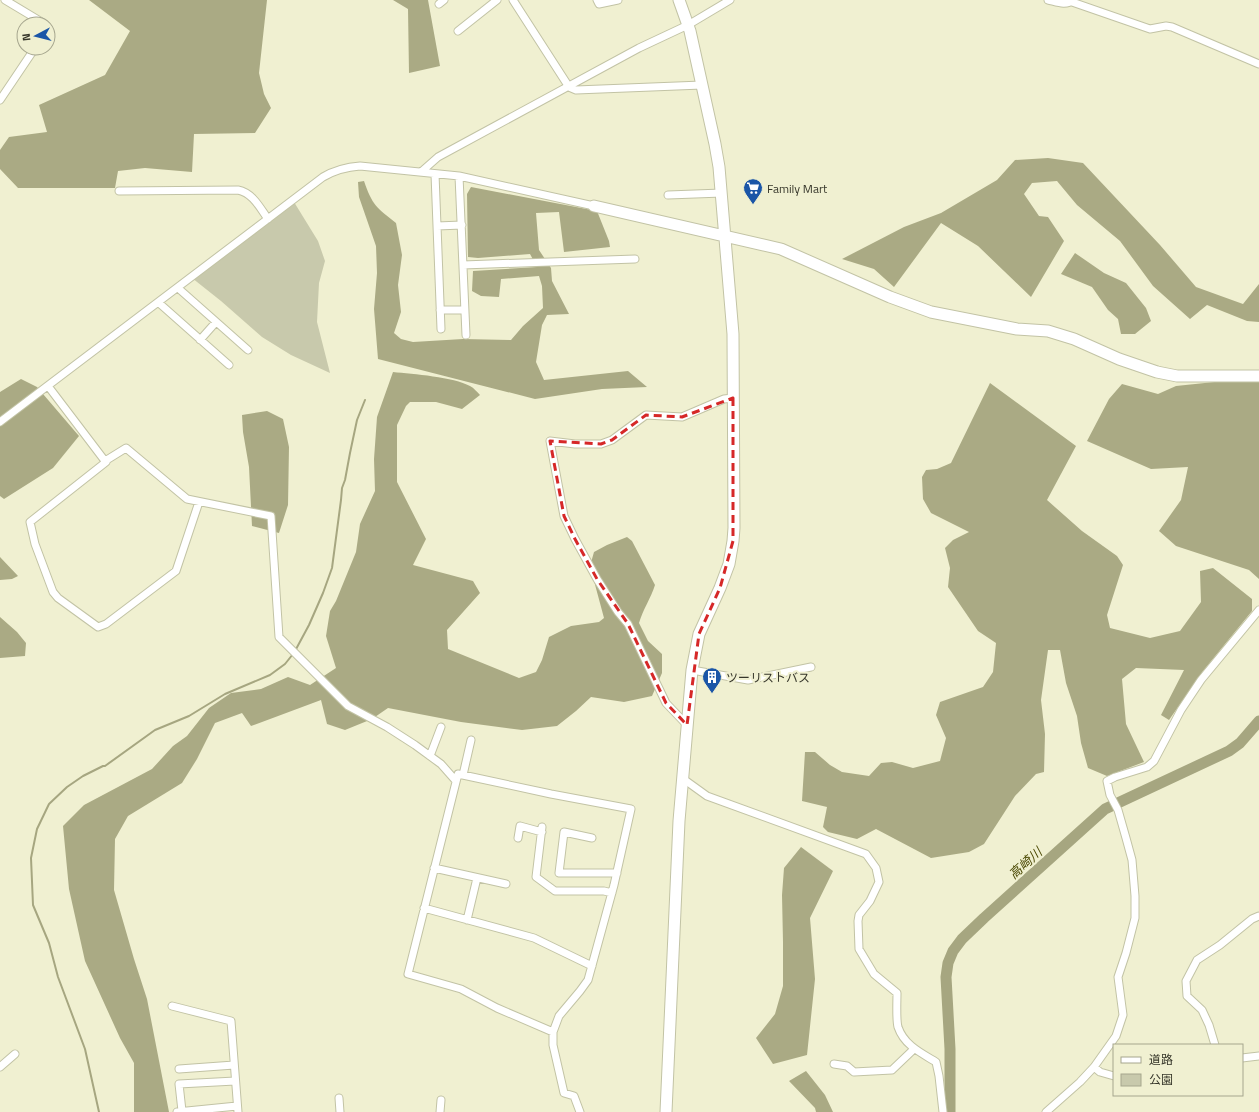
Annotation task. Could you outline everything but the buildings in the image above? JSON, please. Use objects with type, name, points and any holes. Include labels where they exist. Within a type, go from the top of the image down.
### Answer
[{"type":"street","points":[[5,0],[31,16]]},
{"type":"street","points":[[458,31],[497,0]]},
{"type":"street","points":[[513,0],[569,87],[576,90],[702,85]]},
{"type":"street","points":[[597,0],[599,4],[618,0]]},
{"type":"street","points":[[666,1112],[678,837],[692,670],[699,634],[729,564],[733,541],[733,334],[722,193],[716,144],[688,25],[679,0]]},
{"type":"street","points":[[421,172],[438,157],[639,48],[688,25],[730,0]]},
{"type":"street","points":[[1048,0],[1062,3],[1072,1],[1150,29],[1166,26],[1172,27],[1259,64]]},
{"type":"street","points":[[0,100],[30,56]]},
{"type":"street","points":[[0,422],[159,303],[323,177],[334,171],[360,166],[459,176],[781,250],[890,297],[931,312],[1017,329],[1048,331],[1074,339],[1119,359],[1151,370],[1177,376],[1259,376]]},
{"type":"street","points":[[435,174],[441,330]]},
{"type":"street","points":[[459,176],[466,335]]},
{"type":"street","points":[[119,191],[244,192],[251,196],[268,219]]},
{"type":"street","points":[[668,195],[722,193]]},
{"type":"street","points":[[437,226],[462,225]]},
{"type":"street","points":[[463,266],[635,259]]},
{"type":"street","points":[[178,288],[248,350]]},
{"type":"street","points":[[159,303],[229,365]]},
{"type":"street","points":[[440,310],[464,310]]},
{"type":"street","points":[[200,340],[216,322]]},
{"type":"street","points":[[48,386],[105,461]]},
{"type":"street","points":[[687,725],[666,703],[628,624],[618,612],[597,580],[574,539],[564,516],[550,440],[575,444],[601,444],[612,440],[646,415],[682,416],[724,399],[733,398]]},
{"type":"street","points":[[199,502],[176,571],[106,624],[98,627],[58,598],[53,592],[30,522],[106,462],[105,461],[126,448],[187,499],[272,516],[278,637],[348,706],[387,727],[430,756],[441,764],[456,781]]},
{"type":"street","points":[[1046,1112],[1080,1082],[1094,1067],[1116,1036],[1123,1015],[1118,977],[1135,918],[1135,896],[1132,860],[1118,810],[1110,795],[1107,781],[1147,767],[1154,761],[1181,710],[1201,680],[1259,610]]},
{"type":"street","points":[[692,670],[748,680],[811,667]]},
{"type":"street","points":[[430,756],[441,727]]},
{"type":"street","points":[[464,775],[471,740]]},
{"type":"street","points":[[553,1032],[497,1008],[461,989],[408,974],[458,774],[631,809],[612,893],[588,980],[559,1016],[553,1032],[553,1045],[564,1093],[574,1096],[580,1112]]},
{"type":"street","points":[[682,778],[707,796],[866,854],[876,868],[878,882],[870,901],[859,915],[859,949],[874,974],[897,993],[898,1026],[907,1042],[914,1049],[936,1062],[943,1112]]},
{"type":"street","points":[[518,838],[520,826],[542,829],[536,877],[555,891],[604,891],[612,893]]},
{"type":"street","points":[[592,838],[564,832],[559,873],[617,873]]},
{"type":"street","points":[[434,868],[506,884]]},
{"type":"street","points":[[467,920],[478,878]]},
{"type":"street","points":[[424,908],[534,938],[592,966]]},
{"type":"street","points":[[1215,1044],[1209,1025],[1202,1010],[1187,996],[1186,982],[1197,960],[1220,945],[1252,919],[1259,916]]},
{"type":"street","points":[[172,1006],[231,1021],[238,1109],[179,1112],[179,1084],[235,1081]]},
{"type":"street","points":[[834,1064],[847,1066],[854,1072],[892,1070],[914,1049]]},
{"type":"street","points":[[0,1067],[15,1054]]},
{"type":"street","points":[[1243,1058],[1259,1056]]},
{"type":"street","points":[[179,1069],[234,1065]]},
{"type":"street","points":[[1094,1067],[1100,1072],[1113,1076]]},
{"type":"street","points":[[339,1098],[340,1112]]},
{"type":"street","points":[[440,1100],[440,1112]]},
{"type":"highlighted area","points":[[733,398],[733,541],[720,588],[699,634],[687,725],[666,703],[628,624],[597,579],[575,539],[564,516],[550,441],[601,444],[612,440],[646,415],[682,417]]},
{"type":"green space","points":[[89,0],[267,0],[259,73],[264,94],[271,108],[255,133],[194,134],[192,172],[145,168],[118,171],[115,188],[18,188],[0,169],[0,150],[9,137],[47,132],[39,105],[105,75],[130,31]]},
{"type":"green space","points":[[393,0],[428,0],[440,66],[409,73],[408,9]]},
{"type":"green space","points":[[1048,158],[1083,163],[1160,245],[1196,287],[1243,304],[1259,284],[1259,322],[1247,321],[1207,305],[1190,319],[1153,286],[1120,241],[1077,205],[1057,181],[1032,183],[1024,194],[1039,216],[1048,217],[1064,241],[1031,297],[978,246],[941,223],[894,287],[874,269],[842,259],[904,227],[941,213],[997,180],[1015,160]]},
{"type":"green space","points":[[364,181],[370,196],[376,205],[396,223],[402,255],[398,285],[401,312],[394,333],[401,339],[413,342],[463,339],[511,340],[523,326],[543,308],[542,286],[539,276],[501,279],[499,297],[481,296],[472,291],[473,271],[537,267],[530,254],[478,258],[468,257],[467,194],[471,187],[597,211],[610,247],[564,252],[559,212],[536,213],[539,250],[551,268],[552,281],[569,314],[547,315],[542,325],[536,362],[544,380],[628,371],[647,387],[602,389],[535,399],[378,359],[374,309],[377,273],[376,246],[359,197],[358,182]]},
{"type":"green space","points":[[294,202],[318,241],[325,261],[319,283],[317,322],[330,373],[291,355],[262,337],[192,278]]},
{"type":"green space","points":[[1075,253],[1104,273],[1126,283],[1146,308],[1151,321],[1135,334],[1121,334],[1118,319],[1108,310],[1092,287],[1061,274]]},
{"type":"green space","points":[[393,372],[433,376],[454,380],[470,386],[480,395],[462,409],[436,402],[410,402],[406,406],[397,425],[397,482],[426,539],[413,565],[473,581],[480,593],[447,630],[448,649],[519,678],[536,672],[542,660],[549,637],[571,626],[599,622],[604,618],[590,566],[594,552],[627,537],[632,541],[655,585],[639,623],[648,641],[662,654],[662,673],[652,696],[624,702],[591,697],[557,726],[522,730],[461,722],[388,708],[372,719],[345,730],[327,724],[321,700],[251,726],[242,713],[215,723],[197,759],[182,783],[128,816],[115,839],[114,890],[147,999],[169,1112],[134,1112],[134,1063],[120,1038],[85,961],[69,889],[63,826],[84,805],[152,769],[173,746],[187,736],[209,708],[231,693],[261,689],[288,677],[310,685],[336,668],[326,636],[330,611],[336,601],[356,552],[360,524],[375,491],[374,459],[377,417]]},
{"type":"green space","points":[[21,379],[37,387],[79,436],[53,468],[4,499],[0,496],[0,392]]},
{"type":"green space","points":[[1224,381],[1259,382],[1259,579],[1249,570],[1176,546],[1159,531],[1181,500],[1188,467],[1151,469],[1087,441],[1109,399],[1122,384],[1158,394],[1176,386]]},
{"type":"green space","points":[[990,383],[1076,446],[1047,500],[1082,531],[1117,556],[1123,565],[1107,615],[1110,628],[1150,638],[1180,631],[1201,602],[1200,571],[1213,568],[1252,599],[1252,611],[1203,671],[1169,720],[1161,715],[1184,670],[1136,668],[1122,679],[1126,724],[1144,762],[1107,776],[1088,768],[1081,743],[1077,716],[1066,683],[1060,650],[1048,650],[1041,700],[1045,734],[1044,772],[1036,774],[1015,796],[984,844],[969,852],[931,858],[876,829],[857,839],[828,832],[823,827],[827,807],[802,801],[805,752],[815,752],[830,765],[842,772],[869,776],[881,763],[892,762],[913,768],[940,761],[946,738],[936,715],[940,702],[983,687],[993,672],[996,643],[978,631],[948,587],[950,568],[945,548],[953,540],[969,532],[931,513],[923,499],[922,477],[926,470],[937,469],[951,463]]},
{"type":"green space","points":[[267,411],[283,419],[289,447],[288,505],[279,533],[252,526],[249,467],[243,432],[242,415]]},
{"type":"green space","points":[[0,557],[18,576],[12,579],[0,580]]},
{"type":"green space","points":[[0,617],[17,632],[26,643],[25,656],[0,658]]},
{"type":"green space","points":[[801,847],[833,871],[810,918],[815,979],[807,1055],[773,1064],[756,1038],[775,1014],[783,986],[782,895],[784,868]]},
{"type":"green space","points":[[806,1071],[825,1095],[833,1112],[816,1112],[815,1108],[789,1081]]},
{"type":"waterway","points":[[295,651],[309,625],[332,568],[342,488],[345,480],[357,420],[365,400]]},
{"type":"waterway","points":[[99,1112],[85,1049],[58,977],[49,943],[33,905],[31,858],[37,829],[49,804],[67,787],[83,776],[105,766],[155,730],[189,716],[225,694],[270,675],[285,664],[293,654]]},
{"type":"waterway","name":"高崎川","points":[[950,1112],[950,1049],[946,977],[948,963],[953,951],[962,939],[1105,809],[1229,751],[1240,743],[1259,721]]},
{"type":"place","name":"Family Mart","points":[[753,205]]},
{"type":"place","name":"ツーリストバス","points":[[712,694]]}]
